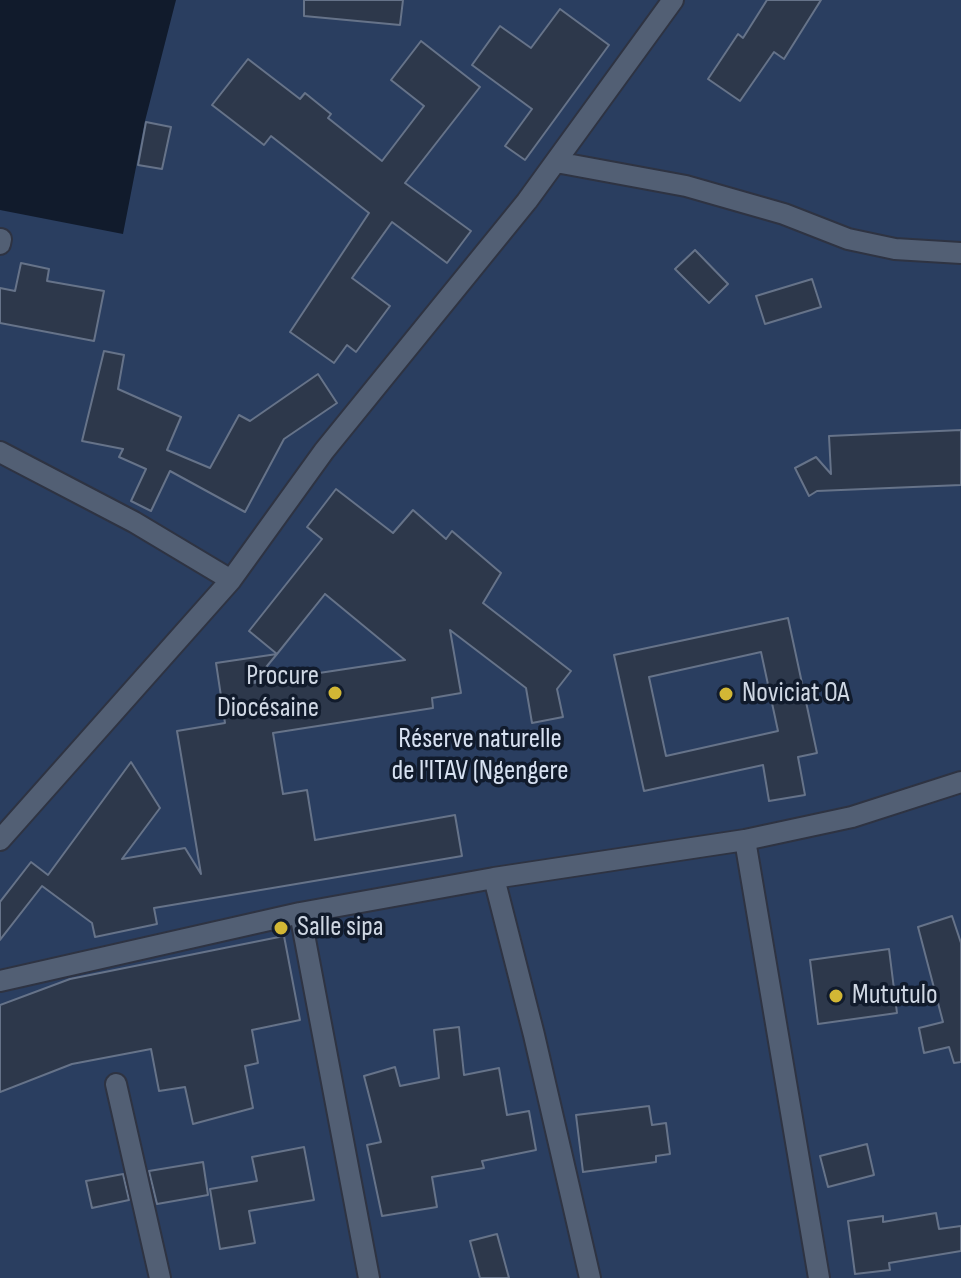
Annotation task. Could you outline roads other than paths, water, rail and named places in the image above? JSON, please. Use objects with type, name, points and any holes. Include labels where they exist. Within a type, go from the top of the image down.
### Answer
[{"type":"street","points":[[0,840],[231,580],[324,451],[556,162],[673,0]]},
{"type":"street","points":[[556,162],[686,186],[784,214],[848,239],[895,249],[961,253]]},
{"type":"street","points":[[0,452],[134,522],[231,580]]},
{"type":"street","points":[[0,981],[300,913],[494,878],[745,840],[852,817],[961,782]]},
{"type":"street","points":[[745,840],[819,1278]]},
{"type":"street","points":[[494,878],[590,1278]]},
{"type":"street","points":[[300,913],[369,1278]]},
{"type":"street","points":[[116,1084],[160,1278]]},
{"type":"place","name":"Procure Diocésaine","points":[[335,693]]},
{"type":"place","name":"Noviciat OA","points":[[726,694]]},
{"type":"place","name":"Salle sipa","points":[[281,928]]},
{"type":"place","name":"Mututulo","points":[[836,996]]},
{"type":"park label","name":"Réserve naturelle de l'ITAV (Ngengere","points":[[480,756]]}]
